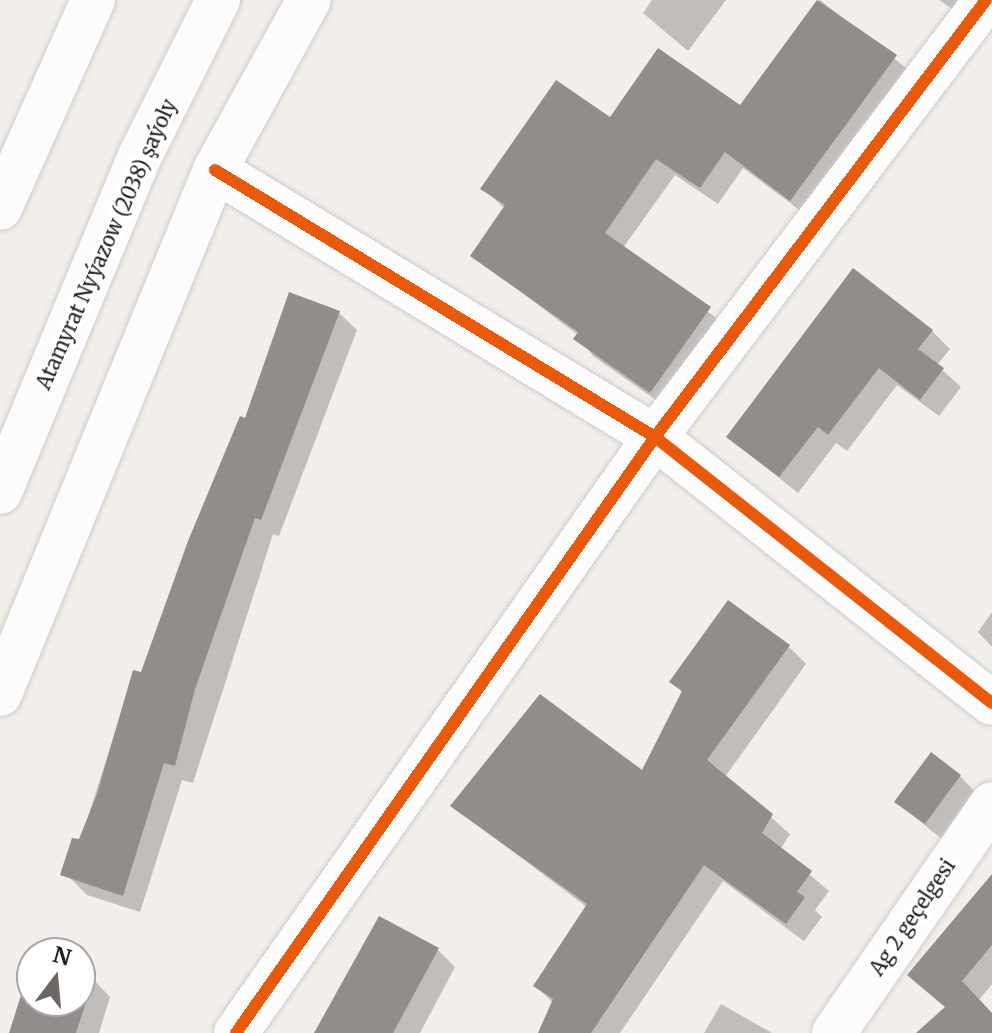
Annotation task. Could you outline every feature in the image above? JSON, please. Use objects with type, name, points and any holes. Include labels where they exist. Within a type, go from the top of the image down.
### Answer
[{"type":"street","points":[[0,208],[93,0]]},
{"type":"street","name":"Atamyrat Nyýazow (2038) şaýoly","points":[[0,492],[141,154],[218,0]]},
{"type":"street","points":[[0,694],[215,170],[309,0]]},
{"type":"street","points":[[236,1033],[655,437],[986,0]]},
{"type":"street","points":[[215,170],[655,437],[992,703]]},
{"type":"street","name":"Ag 2 geçelgesi","points":[[834,1033],[992,804]]},
{"type":"building","points":[[817,0],[897,55],[790,201],[725,152],[700,188],[656,159],[605,233],[711,307],[650,393],[573,339],[578,332],[470,256],[505,205],[480,189],[556,80],[610,117],[658,48],[740,105]]},
{"type":"building","points":[[853,268],[933,330],[918,349],[944,368],[920,400],[879,368],[828,435],[818,427],[779,477],[726,437]]},
{"type":"building","points":[[289,292],[340,311],[261,520],[255,518],[195,689],[175,766],[164,763],[123,896],[60,875],[72,838],[79,839],[97,794],[133,670],[141,672],[188,541],[240,416],[245,418]]},
{"type":"building","points":[[728,600],[790,645],[707,760],[773,814],[762,833],[812,871],[797,892],[805,897],[786,924],[704,865],[591,1033],[538,1033],[553,999],[533,986],[587,904],[450,806],[540,694],[642,770],[682,691],[669,682]]},
{"type":"building","points":[[931,752],[961,775],[925,824],[894,802]]},
{"type":"building","points":[[992,874],[992,945],[962,981],[992,1013],[992,1033],[916,1033],[945,1007],[907,975]]},
{"type":"building","points":[[379,916],[439,948],[393,1033],[314,1033]]},
{"type":"building","points":[[16,1011],[16,1017],[81,1017],[76,1033],[9,1033]]},
{"type":"cycle path","points":[[236,1033],[655,437],[986,0]]},
{"type":"cycle path","points":[[215,170],[655,437],[992,703]]}]
